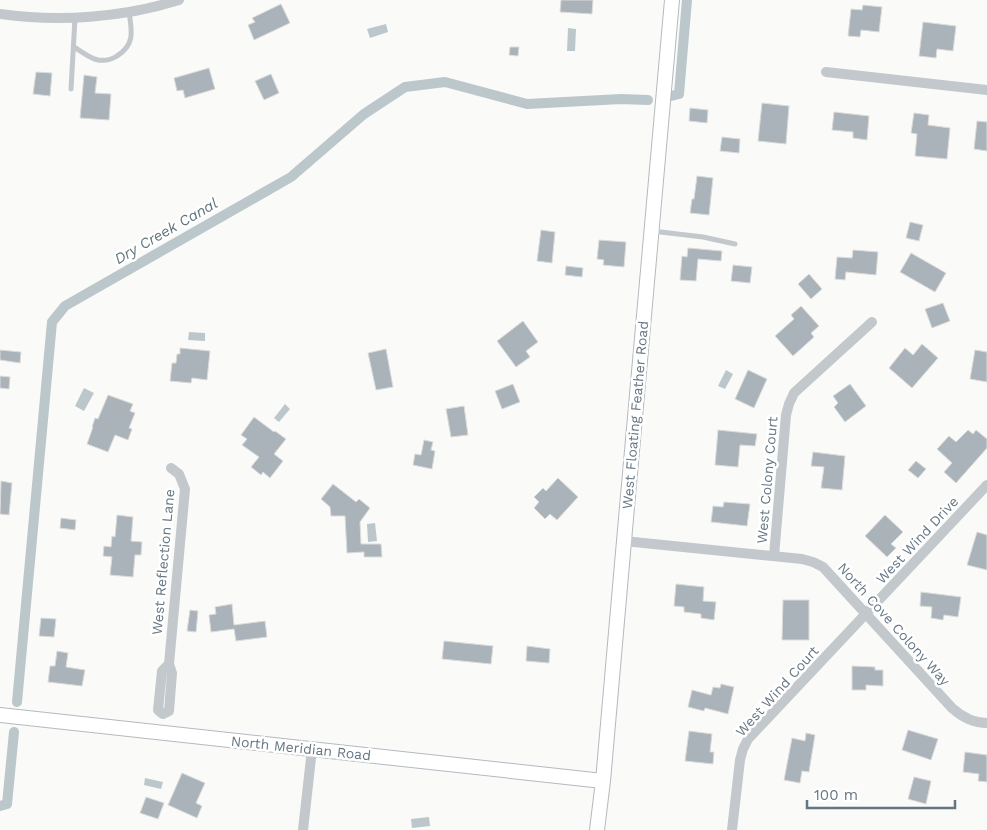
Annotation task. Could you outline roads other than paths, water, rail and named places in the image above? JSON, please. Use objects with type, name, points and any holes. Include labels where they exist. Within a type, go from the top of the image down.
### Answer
[{"type":"main road","name":"West Floating Feather Road","points":[[597,830],[603,781],[672,0]]},
{"type":"main road","name":"North Meridian Road","points":[[0,715],[603,781]]},
{"type":"street","points":[[0,14],[53,18],[92,16],[129,12],[179,0]]},
{"type":"street","points":[[826,72],[987,90]]},
{"type":"street","name":"West Colony Court","points":[[774,556],[786,415],[789,404],[794,394],[872,322]]},
{"type":"street","name":"West Reflection Lane","points":[[161,733],[163,714],[158,710],[162,671],[169,664],[185,489],[179,474],[171,468]]},
{"type":"street","name":"West Wind Drive","points":[[866,613],[987,485]]},
{"type":"street","name":"North Cove Colony Way","points":[[624,540],[802,559],[823,567],[960,716],[987,723]]},
{"type":"street","name":"West Wind Court","points":[[732,830],[740,760],[748,739],[866,613]]},
{"type":"street","points":[[303,830],[312,749]]},
{"type":"lane","points":[[74,47],[91,58],[98,60],[110,60],[118,56],[130,44],[132,28],[129,12]]},
{"type":"lane","points":[[71,89],[75,17]]},
{"type":"lane","points":[[651,231],[735,244]]},
{"type":"waterway","name":"Dry Creek Canal","points":[[671,96],[679,94],[687,0]]},
{"type":"waterway","name":"Dry Creek Canal","points":[[17,702],[52,322],[65,306],[291,177],[364,114],[405,87],[445,82],[527,104],[621,99],[648,100]]},
{"type":"waterway","name":"Dry Creek Canal","points":[[0,806],[7,804],[14,732]]}]
